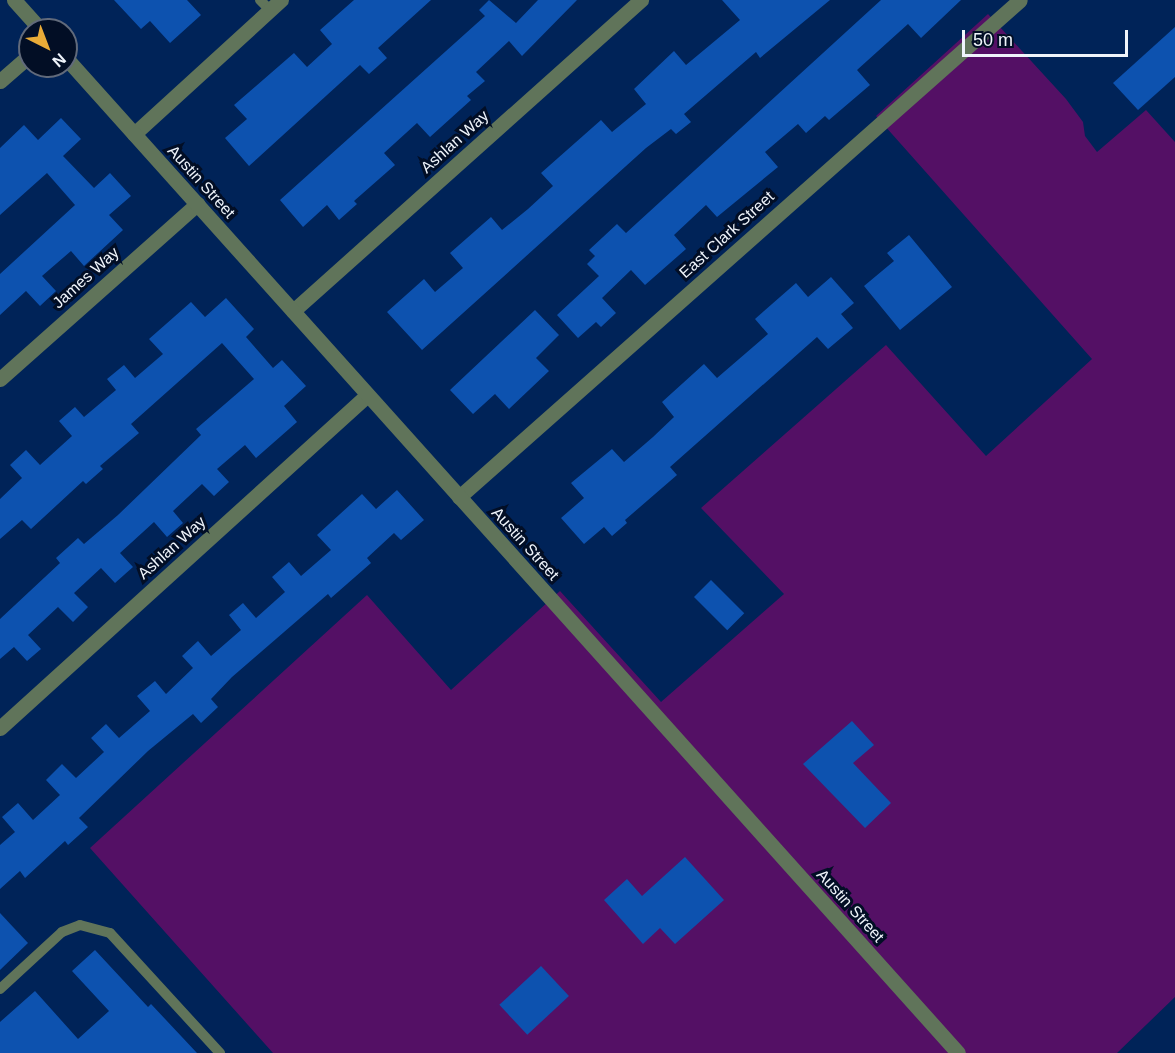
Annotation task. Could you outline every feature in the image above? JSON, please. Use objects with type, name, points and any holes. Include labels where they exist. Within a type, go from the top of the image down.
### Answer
[{"type":"street","points":[[14,0],[30,18]]},
{"type":"street","name":"Ashlan Way","points":[[293,311],[641,0]]},
{"type":"street","name":"East Clark Street","points":[[459,497],[1020,0]]},
{"type":"street","points":[[134,134],[270,3]]},
{"type":"street","points":[[0,81],[18,65]]},
{"type":"street","name":"Austin Street","points":[[78,71],[958,1053]]},
{"type":"street","name":"James Way","points":[[0,379],[197,204]]},
{"type":"street","name":"Ashlan Way","points":[[0,728],[367,395]]},
{"type":"lane","points":[[0,989],[62,932],[80,926],[110,933],[220,1053]]},
{"type":"shaded area","points":[[988,14],[1066,99],[1083,122],[1085,136],[1097,152],[1146,110],[1175,142],[1175,997],[1117,1053],[273,1053],[90,848],[367,595],[451,690],[560,591],[661,702],[784,594],[701,508],[886,345],[986,456],[1092,359],[876,116]]},
{"type":"building","points":[[114,0],[187,0],[201,15],[170,43],[150,21],[141,29]]},
{"type":"building","points":[[354,0],[431,0],[378,48],[387,58],[369,74],[360,65],[249,166],[225,138],[247,119],[234,105],[294,53],[307,67],[332,44],[320,30]]},
{"type":"building","points":[[489,0],[516,23],[538,0],[577,0],[522,56],[509,41],[476,72],[485,81],[467,96],[471,100],[430,137],[417,123],[384,153],[395,165],[354,201],[357,204],[339,220],[327,205],[303,227],[280,200],[485,16],[479,10]]},
{"type":"building","points":[[722,0],[830,0],[760,58],[756,52],[684,114],[691,122],[676,134],[671,129],[646,148],[422,350],[387,312],[424,279],[435,292],[463,268],[450,253],[491,217],[502,230],[528,209],[553,186],[541,173],[601,120],[612,132],[646,104],[634,89],[674,51],[686,65],[740,20]]},
{"type":"building","points":[[881,0],[961,0],[921,38],[908,24],[857,70],[870,85],[829,120],[825,116],[806,133],[798,124],[765,152],[778,167],[717,217],[706,205],[674,235],[686,249],[645,285],[631,270],[602,298],[616,313],[601,327],[596,322],[578,338],[557,315],[599,276],[587,264],[595,256],[589,250],[617,224],[626,233]]},
{"type":"building","points":[[1175,27],[1175,77],[1138,110],[1113,83]]},
{"type":"building","points":[[61,118],[81,139],[63,156],[94,188],[110,173],[131,196],[109,215],[123,230],[84,266],[71,251],[42,276],[56,291],[40,306],[26,291],[0,315],[0,274],[75,205],[47,173],[0,215],[0,148],[24,125],[38,140]]},
{"type":"building","points":[[909,235],[952,287],[900,330],[864,286],[894,261],[887,253]]},
{"type":"building","points":[[831,277],[854,303],[841,314],[853,328],[828,349],[817,337],[670,467],[677,475],[625,520],[627,523],[612,536],[604,527],[584,544],[561,518],[584,498],[571,483],[612,449],[624,462],[653,437],[674,417],[662,402],[704,364],[717,378],[768,334],[755,319],[796,283],[808,297]]},
{"type":"building","points":[[226,298],[254,329],[246,337],[273,368],[282,360],[306,386],[284,406],[297,422],[256,458],[245,445],[217,469],[229,482],[214,496],[202,484],[173,511],[183,523],[167,537],[154,522],[120,553],[133,567],[115,583],[101,568],[74,593],[88,607],[73,622],[58,607],[28,635],[41,649],[27,661],[14,647],[0,659],[0,619],[60,563],[56,558],[78,538],[84,544],[118,515],[201,435],[196,429],[254,379],[222,343],[131,424],[139,433],[100,466],[103,469],[86,484],[83,481],[31,529],[22,520],[0,539],[0,499],[22,478],[10,465],[26,450],[40,465],[72,436],[59,421],[75,407],[84,417],[116,390],[107,379],[124,365],[135,378],[163,354],[149,339],[191,302],[205,317]]},
{"type":"building","points":[[535,310],[559,335],[536,358],[549,371],[509,409],[495,394],[473,414],[450,390]]},
{"type":"building","points":[[397,490],[424,520],[401,540],[394,533],[367,558],[371,563],[331,598],[328,594],[232,677],[211,699],[218,707],[201,723],[193,714],[148,751],[79,818],[88,827],[68,845],[65,841],[25,878],[20,871],[0,889],[0,845],[15,832],[2,817],[18,803],[33,820],[60,795],[46,780],[62,764],[76,778],[104,752],[91,738],[106,724],[119,738],[150,711],[137,696],[155,681],[166,694],[193,668],[182,656],[198,641],[211,656],[241,630],[229,615],[243,603],[256,618],[285,592],[272,577],[289,562],[301,576],[331,550],[317,535],[362,494],[376,509]]},
{"type":"building","points":[[711,580],[744,613],[727,630],[694,597]]},
{"type":"building","points":[[852,721],[874,745],[853,763],[891,803],[865,828],[803,764]]},
{"type":"building","points":[[685,857],[724,900],[675,944],[660,928],[643,944],[604,900],[627,879],[642,896]]},
{"type":"building","points":[[0,913],[28,943],[0,970]]},
{"type":"building","points":[[95,950],[148,1007],[151,1004],[197,1053],[0,1053],[0,1022],[35,991],[78,1039],[109,1011],[72,971]]},
{"type":"building","points":[[541,966],[569,996],[527,1035],[499,1005]]}]
